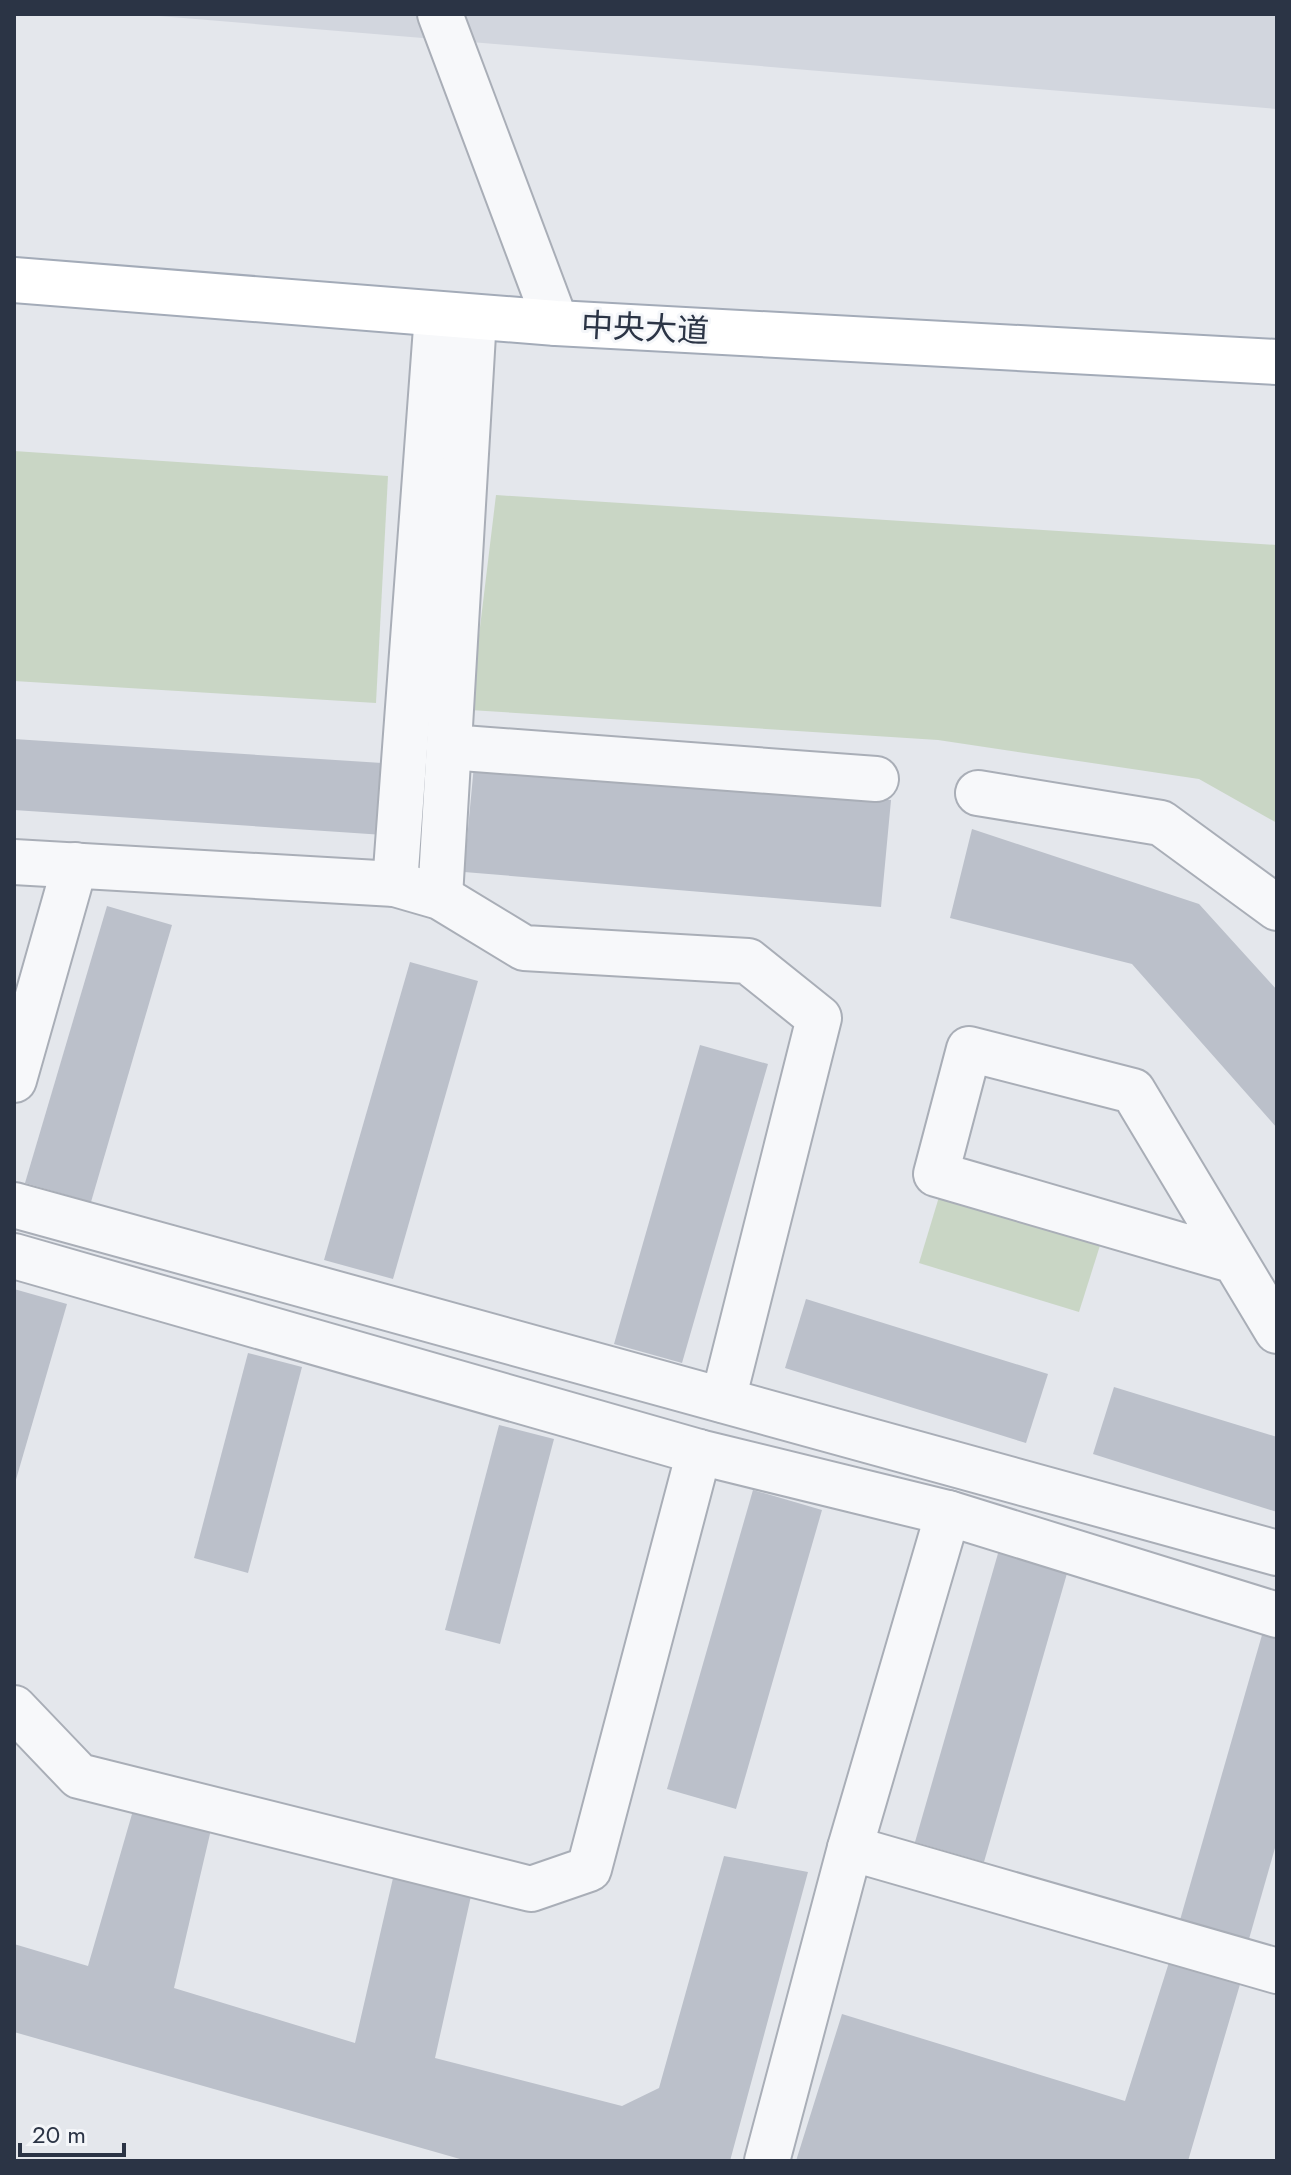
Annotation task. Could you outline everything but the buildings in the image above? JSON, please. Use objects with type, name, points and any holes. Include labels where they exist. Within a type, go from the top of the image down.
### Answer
[{"type":"main road","name":"中央大道","points":[[14,280],[556,323],[1277,362]]},
{"type":"street","points":[[440,14],[556,323]]},
{"type":"street","points":[[440,897],[449,747],[455,316]]},
{"type":"street","points":[[395,884],[455,316]]},
{"type":"street","points":[[449,747],[876,779]]},
{"type":"street","points":[[978,793],[1161,823],[1277,908]]},
{"type":"street","points":[[14,862],[395,884],[440,897],[524,948],[748,961],[819,1018],[723,1400]]},
{"type":"street","points":[[14,1080],[75,865]]},
{"type":"street","points":[[1235,1261],[936,1174],[969,1049],[1133,1091],[1235,1261],[1277,1331]]},
{"type":"street","points":[[14,1205],[1277,1553]]},
{"type":"street","points":[[14,1256],[699,1452],[948,1513],[1277,1615]]},
{"type":"street","points":[[14,1708],[79,1776],[531,1889],[589,1869],[699,1452]]},
{"type":"street","points":[[767,2161],[850,1848],[948,1513]]},
{"type":"street","points":[[850,1848],[1277,1971]]},
{"type":"shaded area","points":[[135,14],[1277,14],[1277,109]]},
{"type":"green space","points":[[14,451],[388,476],[376,703],[14,681]]},
{"type":"green space","points":[[496,495],[1277,545],[1277,823],[1199,779],[938,740],[470,710]]},
{"type":"green space","points":[[942,1187],[1103,1236],[1079,1312],[919,1263]]}]
